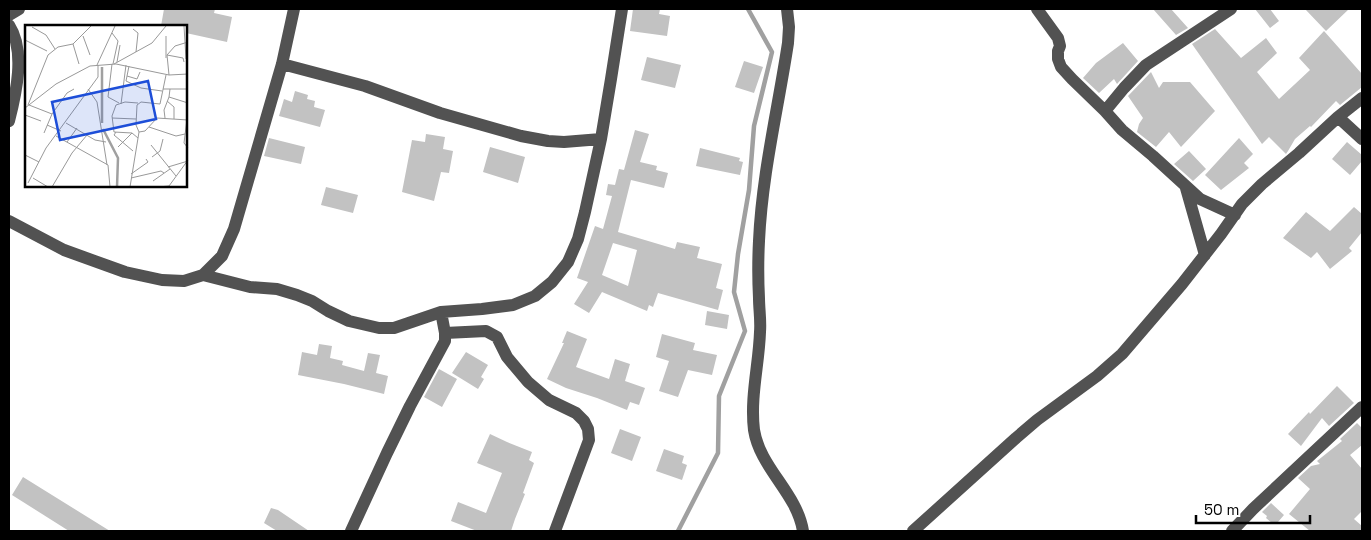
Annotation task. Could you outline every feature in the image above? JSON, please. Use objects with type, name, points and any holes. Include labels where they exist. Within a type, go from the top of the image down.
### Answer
[{"type":"street","points":[[9,15],[19,9]]},
{"type":"street","points":[[9,221],[64,250],[126,272],[162,280],[184,281],[203,275],[222,256],[234,229],[282,64],[294,9]]},
{"type":"street","points":[[203,275],[250,287],[277,289],[297,295],[349,321],[378,328],[394,328],[441,312],[513,305],[535,296],[552,282],[568,262],[578,239],[601,139],[622,9]]},
{"type":"street","points":[[787,9],[788,42],[767,161],[760,224],[758,282],[761,328],[753,412],[754,429],[760,449],[797,510],[803,531]]},
{"type":"street","points":[[1037,9],[1058,38],[1060,46],[1058,59],[1061,66],[1122,130],[1200,200],[1235,215]]},
{"type":"street","points":[[1105,111],[1146,65],[1231,9]]},
{"type":"street","points":[[9,25],[17,46],[18,66],[16,88],[9,121]]},
{"type":"street","points":[[282,64],[365,86],[440,113],[521,136],[564,142],[601,139]]},
{"type":"street","points":[[913,531],[1016,438],[1097,376],[1122,354],[1161,310],[1205,255],[1242,204],[1262,184],[1362,98]]},
{"type":"street","points":[[1338,117],[1362,139]]},
{"type":"street","points":[[1186,188],[1205,255]]},
{"type":"street","points":[[351,531],[406,414],[442,349],[445,333],[441,312]]},
{"type":"street","points":[[445,333],[486,331],[497,336],[506,357],[533,386],[549,400],[576,414],[584,421],[588,429],[589,440],[556,531]]},
{"type":"street","points":[[1232,531],[1362,407]]},
{"type":"building","points":[[164,9],[215,9],[214,13],[232,17],[227,42],[188,33],[188,25],[161,25]]},
{"type":"building","points":[[633,9],[660,9],[659,14],[670,16],[667,36],[630,31]]},
{"type":"building","points":[[1153,9],[1171,9],[1188,28],[1176,35]]},
{"type":"building","points":[[1255,9],[1270,9],[1279,21],[1270,28]]},
{"type":"building","points":[[1305,9],[1349,9],[1326,31]]},
{"type":"building","points":[[1215,29],[1241,58],[1266,38],[1277,53],[1257,72],[1279,99],[1310,70],[1299,58],[1324,31],[1362,74],[1362,87],[1340,105],[1336,101],[1311,127],[1295,139],[1286,154],[1269,137],[1262,144],[1192,44]]},
{"type":"building","points":[[1123,43],[1138,61],[1117,84],[1114,79],[1099,93],[1083,78],[1096,63]]},
{"type":"building","points":[[647,57],[681,65],[675,88],[641,80]]},
{"type":"building","points":[[744,61],[763,67],[754,93],[735,87]]},
{"type":"building","points":[[1151,72],[1159,88],[1163,82],[1190,82],[1215,111],[1181,147],[1169,132],[1156,147],[1137,132],[1143,118],[1128,96]]},
{"type":"building","points":[[295,91],[308,95],[307,99],[315,101],[314,107],[325,110],[320,127],[279,116],[284,99],[292,102]]},
{"type":"building","points":[[635,130],[649,134],[640,162],[657,166],[656,170],[668,173],[664,188],[631,180],[618,232],[675,249],[677,242],[700,247],[697,258],[722,264],[716,288],[723,290],[718,310],[658,293],[653,307],[649,305],[647,311],[602,292],[589,313],[574,304],[588,282],[577,278],[595,226],[603,229],[612,196],[606,195],[608,184],[615,185],[619,169],[624,170]],"holes":[[[613,243],[637,250],[628,286],[602,275]]]},
{"type":"building","points":[[426,134],[445,137],[443,149],[453,151],[449,173],[441,172],[434,201],[402,192],[412,140],[425,142]]},
{"type":"building","points":[[269,138],[305,147],[301,164],[264,156]]},
{"type":"building","points":[[1239,138],[1253,154],[1244,163],[1249,168],[1221,190],[1205,175]]},
{"type":"building","points":[[1347,142],[1362,155],[1362,161],[1350,175],[1332,159]]},
{"type":"building","points":[[490,147],[525,157],[518,183],[483,172]]},
{"type":"building","points":[[700,148],[740,158],[739,161],[743,162],[740,175],[696,166]]},
{"type":"building","points":[[1189,151],[1206,169],[1193,181],[1174,164]]},
{"type":"building","points":[[326,187],[358,195],[353,213],[321,205]]},
{"type":"building","points":[[1354,207],[1362,214],[1362,232],[1349,248],[1352,251],[1330,269],[1317,252],[1311,258],[1283,238],[1306,212],[1330,231]]},
{"type":"building","points":[[707,311],[729,315],[727,329],[705,325]]},
{"type":"building","points":[[567,331],[587,339],[576,367],[609,379],[615,359],[630,364],[625,381],[645,388],[639,405],[630,402],[627,410],[566,388],[547,379],[564,343],[562,343]]},
{"type":"building","points":[[662,334],[695,343],[693,350],[717,355],[712,375],[688,370],[678,397],[659,391],[669,361],[656,357]]},
{"type":"building","points":[[319,344],[332,346],[330,358],[343,361],[342,365],[364,371],[368,353],[380,355],[376,373],[388,376],[384,394],[298,375],[302,352],[317,355]]},
{"type":"building","points":[[466,352],[488,365],[481,377],[484,379],[478,389],[452,373]]},
{"type":"building","points":[[439,369],[457,379],[442,407],[424,397]]},
{"type":"building","points":[[1337,386],[1354,403],[1329,426],[1322,418],[1301,446],[1288,434]]},
{"type":"building","points":[[1357,423],[1362,428],[1362,445],[1350,455],[1362,469],[1362,511],[1354,519],[1362,526],[1362,531],[1310,531],[1289,514],[1310,489],[1298,478],[1311,466],[1320,464],[1317,461],[1342,441],[1340,439]]},
{"type":"building","points":[[620,429],[641,437],[632,461],[611,453]]},
{"type":"building","points":[[490,434],[532,452],[529,460],[534,463],[511,531],[477,531],[451,521],[458,502],[486,513],[502,473],[477,463]]},
{"type":"building","points":[[664,449],[684,456],[682,463],[687,465],[682,480],[656,471]]},
{"type":"building","points":[[23,477],[110,531],[69,531],[12,495]]},
{"type":"building","points":[[1271,503],[1284,515],[1278,522],[1272,523],[1262,512]]},
{"type":"building","points":[[271,508],[278,510],[309,531],[277,531],[264,523]]},
{"type":"waterway","points":[[678,531],[718,453],[719,396],[745,331],[734,292],[738,254],[749,190],[754,126],[772,52],[748,9]]}]
